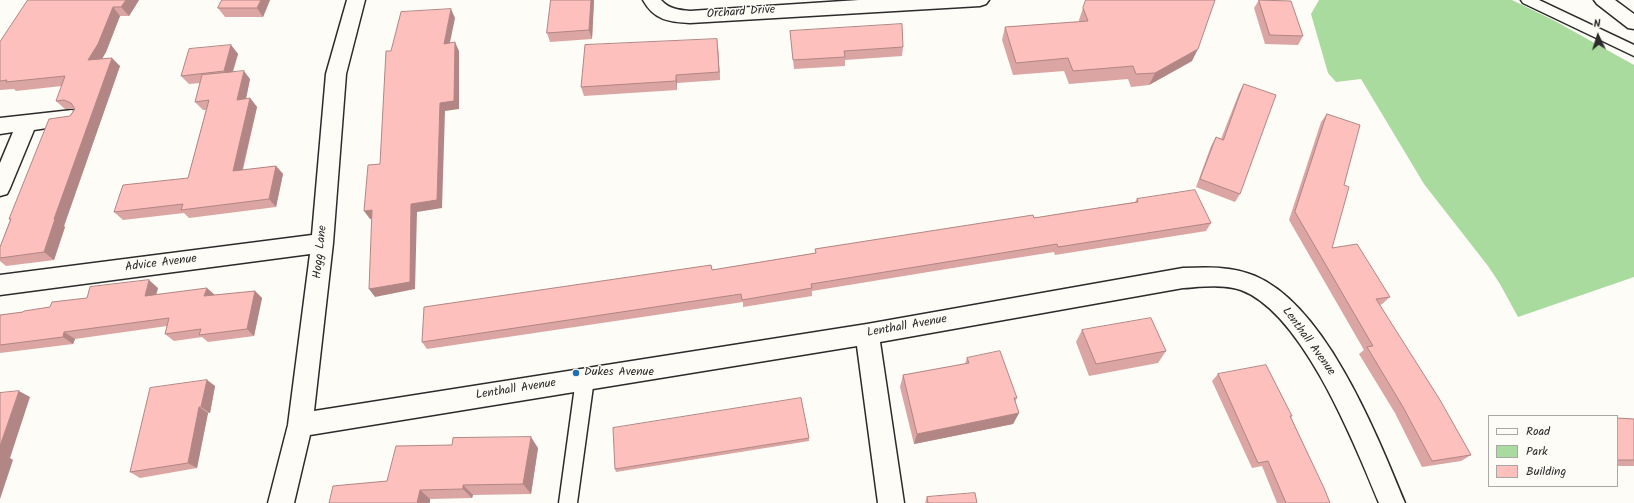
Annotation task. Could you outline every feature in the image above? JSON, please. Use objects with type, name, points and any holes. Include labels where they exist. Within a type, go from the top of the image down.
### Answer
[{"type":"street","name":"Hogg Lane","points":[[281,503],[300,425],[322,243],[336,74],[356,0]]},
{"type":"street","name":"Orchard Drive","points":[[652,0],[659,10],[668,14],[690,16],[980,0]]},
{"type":"street","points":[[1603,0],[1634,23]]},
{"type":"street","points":[[0,126],[72,118]]},
{"type":"street","points":[[0,188],[26,124]]},
{"type":"street","name":"Advice Avenue","points":[[0,285],[322,243]]},
{"type":"street","name":"Lenthall Avenue","points":[[300,425],[867,334],[1183,278],[1214,276],[1244,281],[1267,293],[1283,306],[1316,348],[1337,381],[1360,427],[1392,503]]},
{"type":"street","points":[[867,334],[891,503]]},
{"type":"lane","points":[[1528,0],[1634,51]]},
{"type":"lane","points":[[568,503],[584,379]]},
{"type":"green space","points":[[1319,0],[1512,0],[1555,21],[1634,65],[1634,277],[1518,317],[1500,284],[1488,266],[1424,184],[1361,79],[1336,82],[1328,73],[1311,14]]},
{"type":"building","points":[[28,0],[126,0],[121,7],[113,7],[98,44],[88,60],[112,58],[54,219],[44,252],[0,258],[0,247],[11,219],[9,219],[49,119],[70,116],[75,109],[71,103],[64,100],[56,101],[65,76],[6,82],[7,80],[0,81],[0,42]]},
{"type":"building","points":[[222,0],[261,0],[257,8],[218,8]]},
{"type":"building","points":[[551,0],[591,0],[589,30],[547,33]]},
{"type":"building","points":[[1086,0],[1215,0],[1198,49],[1155,73],[1136,74],[1133,66],[1073,71],[1068,58],[1016,63],[1005,27],[1088,21],[1083,8]]},
{"type":"building","points":[[1259,0],[1291,1],[1303,36],[1270,35]]},
{"type":"building","points":[[451,9],[444,44],[455,42],[454,101],[440,103],[437,200],[411,204],[410,282],[369,289],[372,210],[364,211],[368,165],[380,164],[386,51],[391,51],[401,12]]},
{"type":"building","points":[[902,24],[903,47],[844,51],[845,57],[793,60],[790,31]]},
{"type":"building","points":[[717,39],[719,72],[676,75],[676,81],[581,87],[585,45]]},
{"type":"building","points":[[231,45],[224,71],[181,76],[189,49]]},
{"type":"building","points":[[244,71],[237,100],[250,98],[233,171],[276,166],[269,199],[181,210],[183,204],[114,212],[123,185],[188,178],[209,100],[195,102],[202,75]]},
{"type":"building","points":[[1244,84],[1276,95],[1240,194],[1200,179],[1216,137],[1223,140]]},
{"type":"building","points":[[1327,114],[1360,125],[1344,185],[1349,187],[1332,248],[1357,244],[1390,297],[1376,299],[1440,400],[1471,455],[1432,461],[1403,407],[1367,347],[1373,346],[1295,212]]},
{"type":"building","points":[[1195,190],[1211,223],[1058,247],[1057,244],[811,284],[812,288],[742,300],[741,294],[422,342],[424,307],[711,265],[712,270],[816,253],[815,249],[1033,215],[1034,218],[1138,202],[1137,199]]},
{"type":"building","points":[[149,280],[145,296],[207,288],[204,296],[255,291],[247,329],[199,335],[201,329],[165,334],[169,318],[64,332],[63,337],[0,345],[0,315],[50,307],[52,302],[87,298],[90,287]]},
{"type":"building","points":[[1151,318],[1166,351],[1096,364],[1082,330]]},
{"type":"building","points":[[1000,351],[1017,398],[1014,398],[1019,413],[917,434],[903,375],[969,363],[967,358]]},
{"type":"building","points":[[1266,365],[1292,416],[1290,416],[1330,503],[1286,503],[1268,461],[1258,463],[1218,374]]},
{"type":"building","points":[[207,380],[201,407],[199,407],[188,463],[130,472],[150,388]]},
{"type":"building","points":[[19,391],[0,446],[0,393]]},
{"type":"building","points":[[801,398],[809,438],[615,469],[613,428]]},
{"type":"building","points":[[1618,418],[1634,419],[1634,460],[1618,460]]},
{"type":"building","points":[[531,437],[523,484],[463,485],[463,489],[420,490],[417,503],[329,503],[333,486],[387,481],[396,446],[452,445],[453,438]]},
{"type":"building","points":[[975,493],[977,503],[928,503],[927,497]]},
{"type":"place","name":"Dukes Avenue","points":[[576,373]]}]
